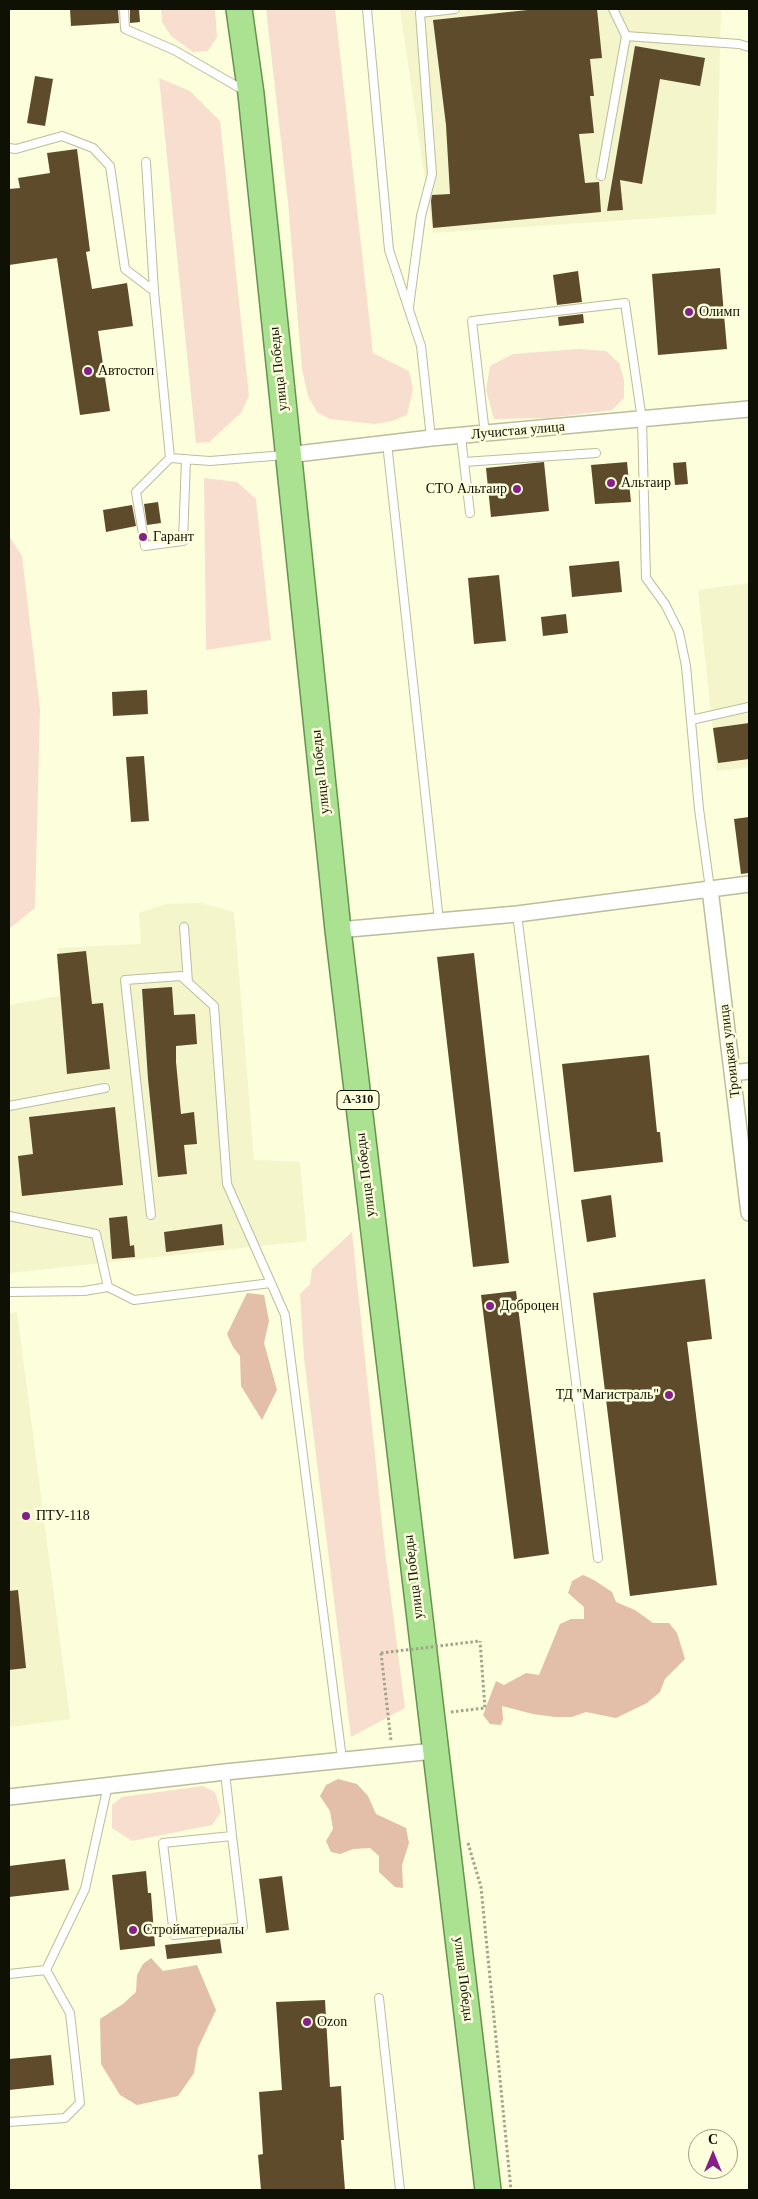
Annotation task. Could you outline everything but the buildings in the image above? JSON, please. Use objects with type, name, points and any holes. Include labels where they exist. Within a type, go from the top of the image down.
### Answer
[{"type":"highway","name":"улица Победы","points":[[239,9],[251,94],[338,930],[434,1751],[488,2190]]},
{"type":"street","name":"Лучистая улица","points":[[288,455],[431,438],[461,437],[749,410]]},
{"type":"street","points":[[338,930],[517,914],[749,884]]},
{"type":"street","name":"Троицкая улица","points":[[710,889],[749,1213]]},
{"type":"street","points":[[732,1072],[749,1070]]},
{"type":"street","points":[[9,1797],[342,1759],[434,1751]]},
{"type":"lane","points":[[124,9],[125,29],[174,50],[251,94]]},
{"type":"lane","points":[[367,9],[389,250],[421,346],[431,438]]},
{"type":"lane","points":[[409,308],[421,216],[432,174],[420,13],[455,9]]},
{"type":"lane","points":[[601,176],[626,36],[613,9]]},
{"type":"lane","points":[[626,36],[739,44],[749,47]]},
{"type":"lane","points":[[9,148],[16,149],[62,136],[93,148],[110,166],[125,269],[154,291]]},
{"type":"lane","points":[[146,162],[154,291],[170,458]]},
{"type":"lane","points":[[485,434],[472,321],[625,303],[642,420],[646,578],[665,604],[679,632],[686,666],[699,809],[710,889]]},
{"type":"lane","points":[[461,437],[470,513]]},
{"type":"lane","points":[[387,443],[440,921]]},
{"type":"lane","points":[[464,462],[596,453]]},
{"type":"lane","points":[[186,459],[183,541],[145,546],[136,492],[170,458],[186,459],[210,461],[288,455]]},
{"type":"lane","points":[[691,720],[749,707]]},
{"type":"lane","points":[[517,914],[598,1558]]},
{"type":"lane","points":[[184,927],[188,982]]},
{"type":"lane","points":[[151,1216],[125,980],[180,976],[214,1006],[227,1184],[285,1315],[342,1759]]},
{"type":"lane","points":[[9,1106],[105,1088]]},
{"type":"lane","points":[[9,1216],[96,1234],[108,1287]]},
{"type":"lane","points":[[9,1292],[84,1291],[108,1287],[134,1300],[271,1283]]},
{"type":"lane","points":[[225,1772],[243,1927],[174,1935],[163,1844],[232,1836]]},
{"type":"lane","points":[[46,1970],[85,1889],[108,1785]]},
{"type":"lane","points":[[9,1974],[46,1970]]},
{"type":"lane","points":[[9,2122],[65,2118],[80,2103],[70,2013],[46,1970]]},
{"type":"lane","points":[[379,1998],[400,2190]]},
{"type":"path","points":[[393,1754],[381,1653],[480,1641],[485,1708],[447,1713]]},
{"type":"path","points":[[466,1834],[481,1887],[511,2190]]},
{"type":"shaded area","points":[[161,9],[215,9],[217,37],[208,51],[193,52],[171,36],[162,22]]},
{"type":"shaded area","points":[[266,9],[335,9],[373,353],[409,371],[413,389],[407,415],[392,421],[375,424],[330,419],[317,412],[308,396],[302,369],[288,202]]},
{"type":"shaded area","points":[[400,9],[721,9],[716,214],[433,233]]},
{"type":"shaded area","points":[[159,78],[190,91],[220,121],[249,396],[241,413],[209,442],[196,443]]},
{"type":"shaded area","points":[[579,349],[606,351],[619,363],[624,379],[624,398],[612,410],[549,418],[494,419],[486,390],[490,366],[513,354]]},
{"type":"shaded area","points":[[204,478],[237,482],[256,499],[271,640],[206,650]]},
{"type":"shaded area","points":[[9,536],[22,556],[40,709],[35,908],[9,929]]},
{"type":"shaded area","points":[[749,583],[749,767],[717,771],[698,590]]},
{"type":"shaded area","points":[[200,903],[234,912],[254,1160],[300,1162],[307,1241],[9,1273],[9,1005],[60,996],[58,948],[141,944],[139,913],[165,904]]},
{"type":"shaded area","points":[[352,1232],[384,1543],[405,1708],[351,1737],[304,1358],[300,1294],[310,1284],[312,1269]]},
{"type":"shaded area","points":[[247,1293],[264,1295],[269,1321],[264,1343],[277,1390],[262,1420],[241,1386],[240,1356],[227,1334]]},
{"type":"shaded area","name":"ПТУ-118","points":[[17,1312],[70,1719],[9,1727],[9,1313]]},
{"type":"shaded area","points":[[583,1575],[612,1592],[616,1602],[635,1610],[653,1623],[669,1623],[677,1633],[685,1659],[665,1679],[660,1692],[647,1703],[616,1718],[586,1712],[572,1717],[555,1717],[533,1714],[502,1706],[503,1719],[501,1725],[490,1724],[483,1715],[496,1681],[504,1685],[526,1673],[539,1675],[560,1624],[571,1619],[584,1619],[584,1607],[568,1593],[572,1581]]},
{"type":"shaded area","points":[[338,1779],[357,1784],[368,1796],[376,1814],[406,1828],[409,1843],[402,1865],[403,1888],[395,1887],[379,1872],[379,1856],[370,1848],[353,1849],[340,1854],[331,1852],[326,1841],[333,1829],[330,1811],[320,1796],[326,1785]]},
{"type":"shaded area","points":[[203,1786],[215,1792],[221,1812],[212,1825],[132,1841],[112,1828],[112,1805],[122,1797]]},
{"type":"shaded area","points":[[151,1958],[163,1971],[197,1965],[216,2010],[198,2048],[194,2073],[178,2096],[137,2105],[120,2095],[101,2064],[100,2019],[123,2004],[136,1992],[137,1975],[143,1964]]},
{"type":"place","name":"Олимп","points":[[689,312]]},
{"type":"place","name":"Автостоп","points":[[88,371]]},
{"type":"place","name":"Альтаир","points":[[611,483]]},
{"type":"place","name":"СТО Альтаир","points":[[517,489]]},
{"type":"place","name":"Гарант","points":[[143,537]]},
{"type":"place","name":"Доброцен","points":[[490,1306]]},
{"type":"place","name":"ТД \"Магистраль\"","points":[[669,1395]]},
{"type":"place","name":"ПТУ-118","points":[[26,1516]]},
{"type":"place","name":"Стройматериалы","points":[[133,1930]]},
{"type":"place","name":"Ozon","points":[[307,2022]]}]
